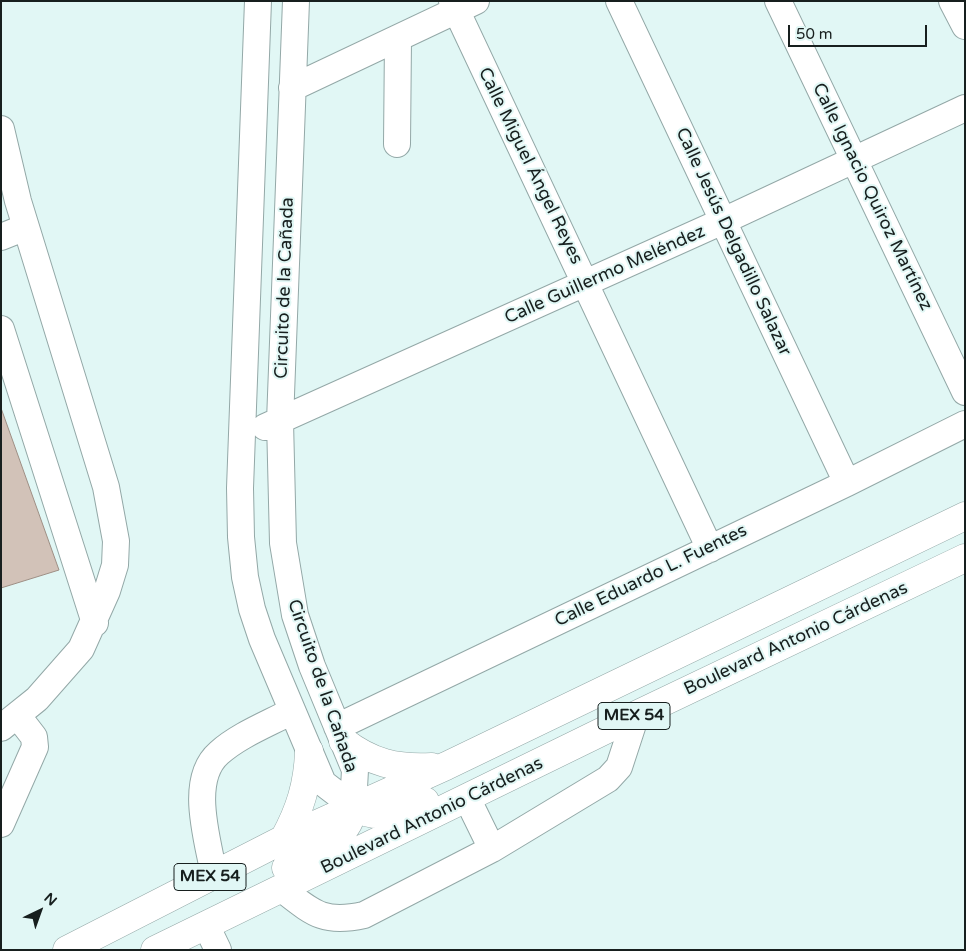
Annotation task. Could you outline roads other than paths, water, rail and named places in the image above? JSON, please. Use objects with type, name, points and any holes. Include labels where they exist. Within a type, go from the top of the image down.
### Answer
[{"type":"main road","name":"Boulevard Antonio Cárdenas","points":[[354,806],[446,766],[965,516]]},
{"type":"main road","name":"Boulevard Antonio Cárdenas","points":[[293,883],[636,715],[965,558]]},
{"type":"main road","points":[[340,734],[366,757],[390,766],[408,768],[446,766]]},
{"type":"main road","points":[[284,839],[299,810],[305,791],[309,751]]},
{"type":"main road","points":[[215,920],[240,894],[315,852],[340,834],[351,819],[354,806],[369,814],[390,814],[410,808],[467,782],[477,783],[476,794]]},
{"type":"main road","name":"MEX 54","points":[[67,950],[284,839],[354,806]]},
{"type":"main road","name":"MEX 54","points":[[155,950],[293,883]]},
{"type":"street","name":"Circuito de la Cañada","points":[[258,1],[240,517],[246,577],[252,609],[262,639],[323,783],[354,806]]},
{"type":"street","name":"Circuito de la Cañada","points":[[296,1],[280,421],[283,543],[295,615],[312,666],[354,770],[354,806]]},
{"type":"street","name":"Calle Jesús Delgadillo Salazar","points":[[619,1],[847,483]]},
{"type":"street","name":"Calle Ignacio Quiroz Martínez","points":[[778,1],[965,392]]},
{"type":"street","points":[[952,1],[965,26]]},
{"type":"street","points":[[292,88],[398,39],[461,4]]},
{"type":"street","name":"Calle Miguel Ángel Reyes","points":[[461,4],[710,549]]},
{"type":"street","points":[[397,144],[398,39]]},
{"type":"street","name":"Calle Guillermo Meléndez","points":[[242,437],[587,283],[965,108]]},
{"type":"street","points":[[1,129],[18,201],[10,232],[106,487],[116,541],[115,564],[95,622],[80,649],[59,675],[9,721],[34,737],[35,747],[1,824]]},
{"type":"street","points":[[1,329],[95,622]]},
{"type":"street","name":"Calle Eduardo L. Fuentes","points":[[340,734],[965,424]]},
{"type":"street","points":[[214,875],[202,803],[202,784],[207,767],[218,754],[234,742],[292,711]]},
{"type":"street","points":[[293,883],[310,910],[329,918],[343,919],[364,915],[492,849],[608,779],[622,760],[636,715]]},
{"type":"street","points":[[476,794],[492,849]]},
{"type":"street","points":[[215,920],[218,950]]}]
